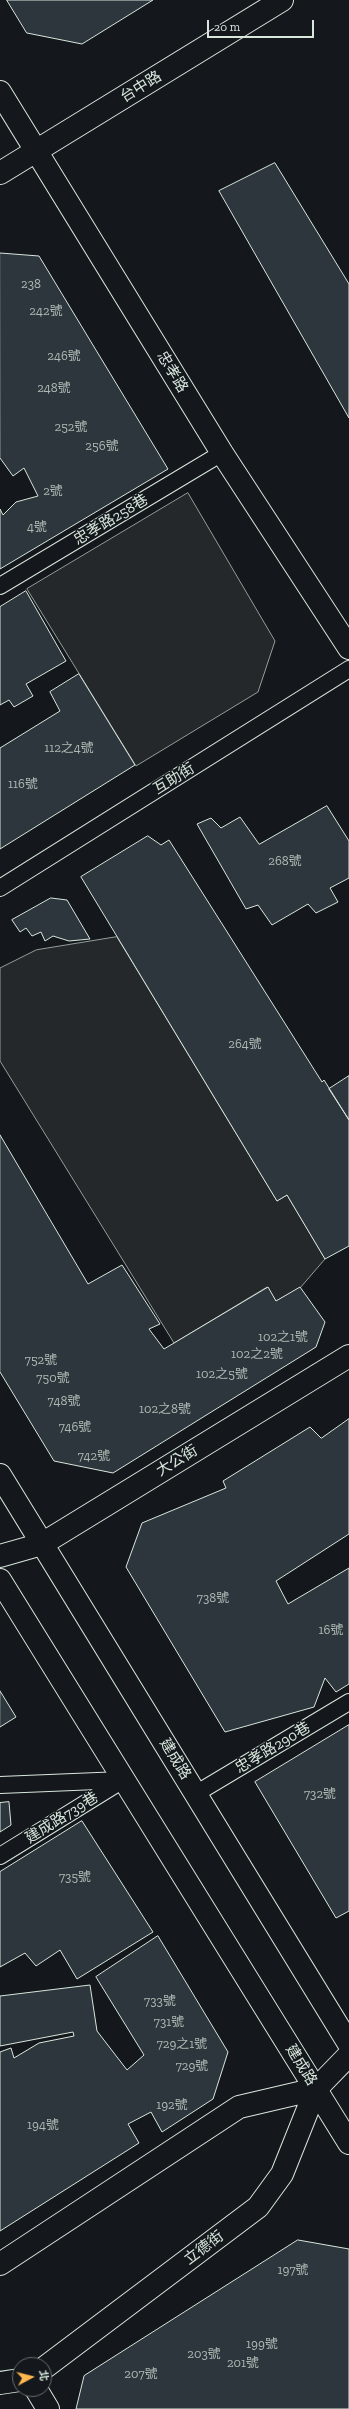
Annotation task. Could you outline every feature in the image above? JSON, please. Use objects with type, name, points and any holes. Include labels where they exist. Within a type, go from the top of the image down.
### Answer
[{"type":"street","name":"台中路","points":[[0,173],[282,0]]},
{"type":"street","name":"忠孝路","points":[[0,92],[222,453],[349,648]]},
{"type":"street","name":"大公街","points":[[0,1556],[42,1544],[349,1356]]},
{"type":"street","name":"建成路","points":[[0,1474],[197,1793],[349,2044]]},
{"type":"street","name":"建成路","points":[[0,1580],[349,2143]]},
{"type":"street","name":"立德街","points":[[52,2362],[258,2207],[282,2174],[316,2089],[349,2055]]},
{"type":"street","points":[[0,2264],[239,2108],[316,2089]]},
{"type":"street","points":[[0,2383],[12,2381]]},
{"type":"street","points":[[41,2397],[48,2409]]},
{"type":"lane","name":"忠孝路258巷","points":[[0,586],[222,453]]},
{"type":"lane","name":"互助街","points":[[0,888],[349,669]]},
{"type":"lane","name":"忠孝路290巷","points":[[197,1793],[349,1702]]},
{"type":"lane","points":[[0,1785],[123,1780]]},
{"type":"lane","name":"建成路739巷","points":[[0,1856],[123,1780]]},
{"type":"shaded area","points":[[188,493],[275,641],[258,692],[136,766],[27,589]]},
{"type":"shaded area","points":[[117,937],[277,1201],[287,1195],[325,1259],[300,1288],[276,1301],[267,1287],[174,1343],[0,1061],[0,968],[36,950]]},
{"type":"building","points":[[7,0],[153,0],[82,44],[27,33]]},
{"type":"building","points":[[275,163],[349,284],[349,418],[219,191]]},
{"type":"building","points":[[0,253],[39,256],[168,469],[0,569],[0,509],[3,515],[16,502],[38,496],[24,468],[13,476],[0,458]]},
{"type":"building","points":[[26,591],[66,661],[26,684],[33,696],[14,707],[9,700],[0,705],[0,607]]},
{"type":"building","points":[[79,674],[135,765],[0,849],[0,748],[60,711],[50,692]]},
{"type":"building","points":[[327,806],[349,841],[349,878],[330,888],[338,902],[316,913],[308,904],[272,925],[258,905],[246,909],[197,824],[211,818],[221,828],[240,817],[259,844]]},
{"type":"building","points":[[148,836],[161,845],[169,840],[322,1082],[324,1080],[349,1120],[349,1246],[325,1259],[287,1195],[277,1201],[81,877]]},
{"type":"building","points":[[51,898],[67,900],[90,939],[69,941],[53,936],[45,941],[41,932],[32,936],[26,928],[20,932],[12,920]]},
{"type":"building","points":[[349,1076],[349,1120],[329,1089]]},
{"type":"building","points":[[0,1135],[88,1284],[122,1265],[160,1324],[149,1329],[164,1349],[268,1287],[276,1301],[300,1287],[325,1322],[316,1347],[113,1473],[54,1461],[0,1372]]},
{"type":"building","points":[[349,1419],[349,1534],[276,1581],[288,1604],[349,1568],[349,1684],[336,1692],[325,1678],[314,1707],[225,1732],[126,1567],[142,1523],[226,1488],[223,1481],[310,1427],[321,1438]]},
{"type":"building","points":[[0,1691],[16,1717],[0,1727]]},
{"type":"building","points":[[349,1725],[349,1911],[336,1918],[255,1782]]},
{"type":"building","points":[[9,1802],[11,1825],[0,1832],[0,1803]]},
{"type":"building","points":[[82,1821],[153,1932],[77,1979],[60,1950],[36,1966],[25,1953],[0,1967],[0,1872]]},
{"type":"building","points":[[158,1936],[228,2052],[213,2099],[162,2132],[151,2112],[128,2124],[139,2143],[0,2231],[0,2052],[11,2048],[14,2058],[39,2043],[74,2036],[73,2032],[0,2046],[0,1996],[90,1985],[97,2031],[127,2070],[144,2055],[96,1977]]},
{"type":"building","points":[[298,2240],[349,2249],[349,2409],[76,2409],[84,2376]]}]
